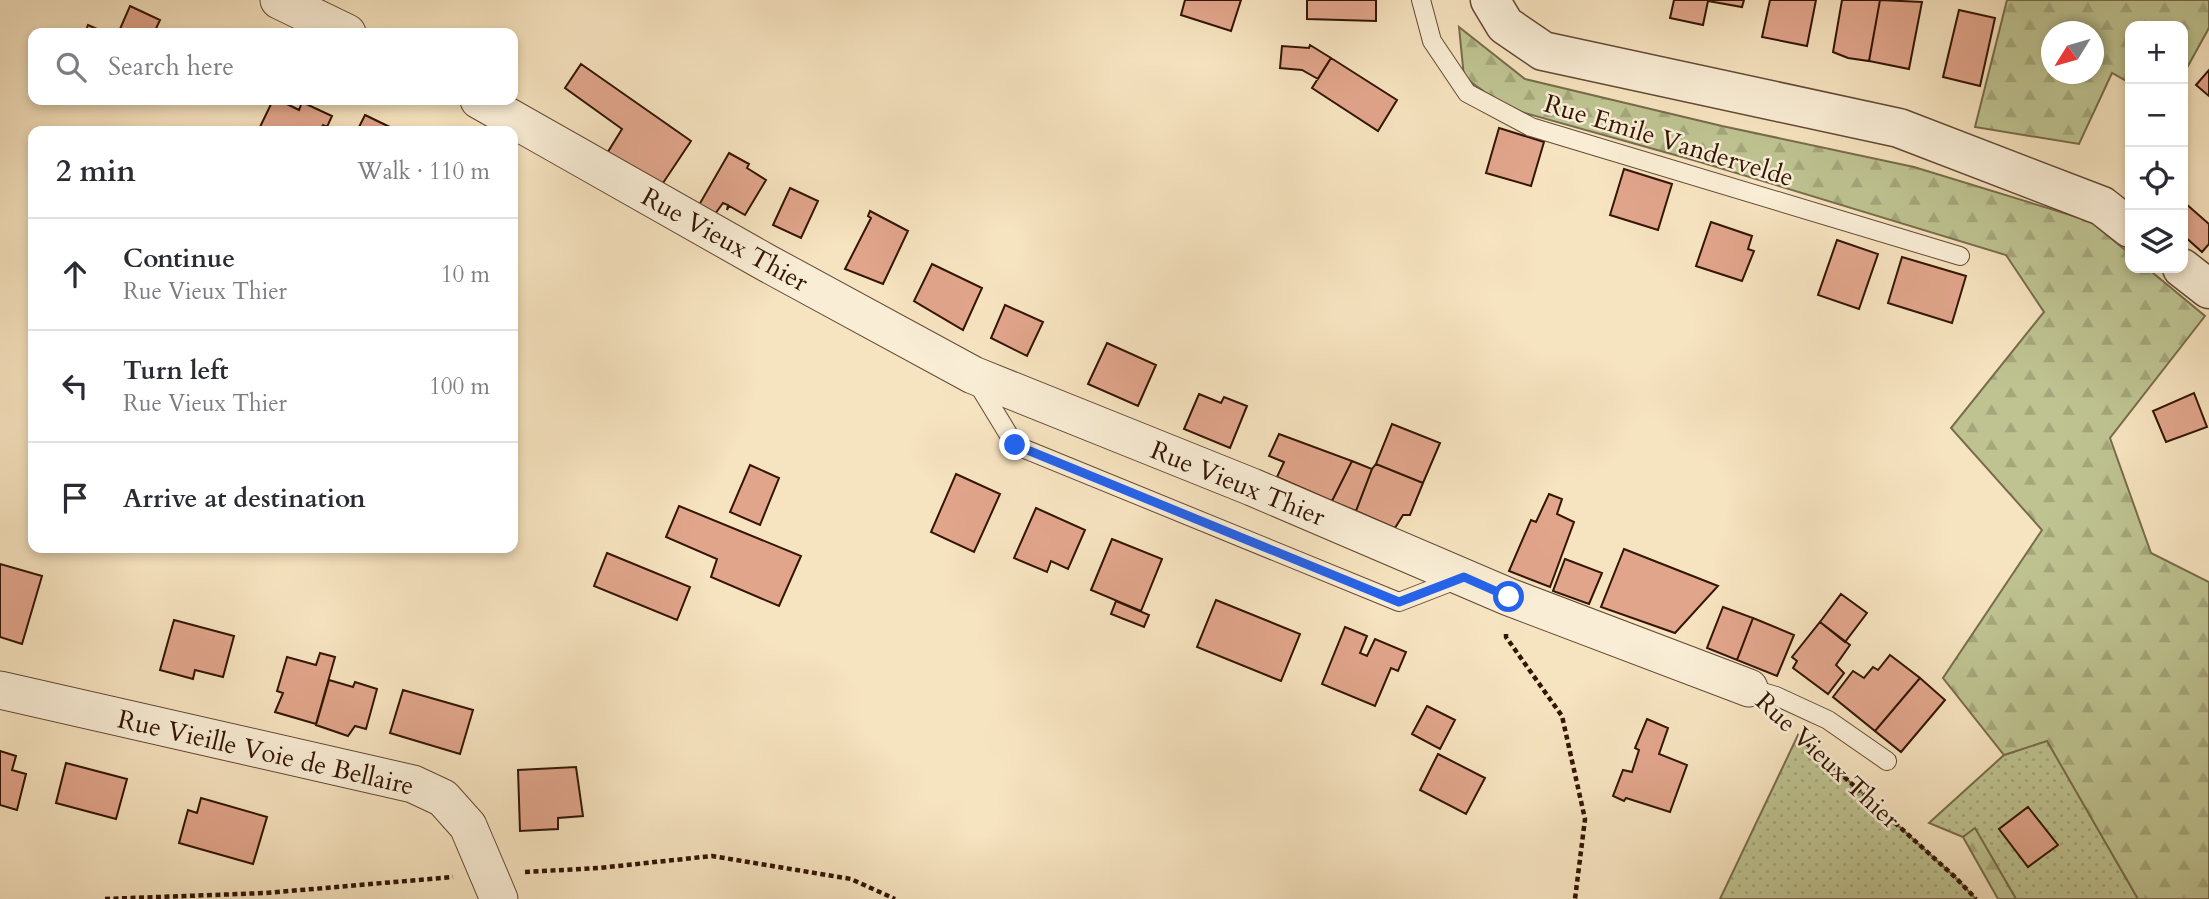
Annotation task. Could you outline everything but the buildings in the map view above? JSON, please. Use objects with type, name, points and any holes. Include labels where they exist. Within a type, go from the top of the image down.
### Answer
[{"type":"street","points":[[279,0],[337,28]]},
{"type":"street","points":[[1490,0],[1505,25],[1543,51],[1899,128],[2102,206],[2125,224]]},
{"type":"street","name":"Rue Vieux Thier","points":[[488,105],[765,262],[973,375],[1252,487],[1509,597],[1749,688]]},
{"type":"street","points":[[2188,273],[2209,289]]},
{"type":"street","name":"Rue Vieille Voie de Bellaire","points":[[0,690],[413,784],[443,797],[468,826],[493,886]]},
{"type":"lane","name":"Rue Emile Vandervelde","points":[[1421,0],[1432,41],[1467,93],[1531,127],[1960,256]]},
{"type":"lane","name":"Rue Vieux Thier","points":[[973,375],[1015,445],[1399,602],[1464,577]]},
{"type":"lane","points":[[1749,688],[1776,696],[1828,720],[1887,761]]},
{"type":"path","points":[[1506,637],[1562,716],[1585,819],[1575,899]]},
{"type":"path","name":"Rue Vieux Thier","points":[[1798,735],[1976,899]]},
{"type":"path","points":[[105,899],[493,886],[599,867],[712,856],[851,879],[895,899]]},
{"type":"green space","points":[[2007,0],[2209,0],[2209,28],[2188,66],[2188,21],[2125,21],[2125,80],[2112,73],[2079,144],[1975,127]]},
{"type":"green space","points":[[1459,27],[1525,79],[1722,126],[1914,167],[2090,221],[2125,250],[2125,273],[2153,273],[2205,316],[2110,438],[2151,553],[2209,582],[2209,899],[2138,899],[2047,741],[2004,755],[1943,678],[2042,530],[1951,428],[2044,312],[2006,255],[1700,162],[1507,108],[1464,77]]},
{"type":"green space","points":[[1798,735],[1955,877],[1976,899],[1720,899]]},
{"type":"green space","points":[[2047,740],[2138,899],[2016,899],[1975,829],[1963,837],[1929,823],[2004,755]]},
{"type":"green space","points":[[1975,828],[2016,899],[1998,899],[1963,837]]},
{"type":"route","points":[[1015,445],[1399,602],[1464,577],[1509,597]]}]
